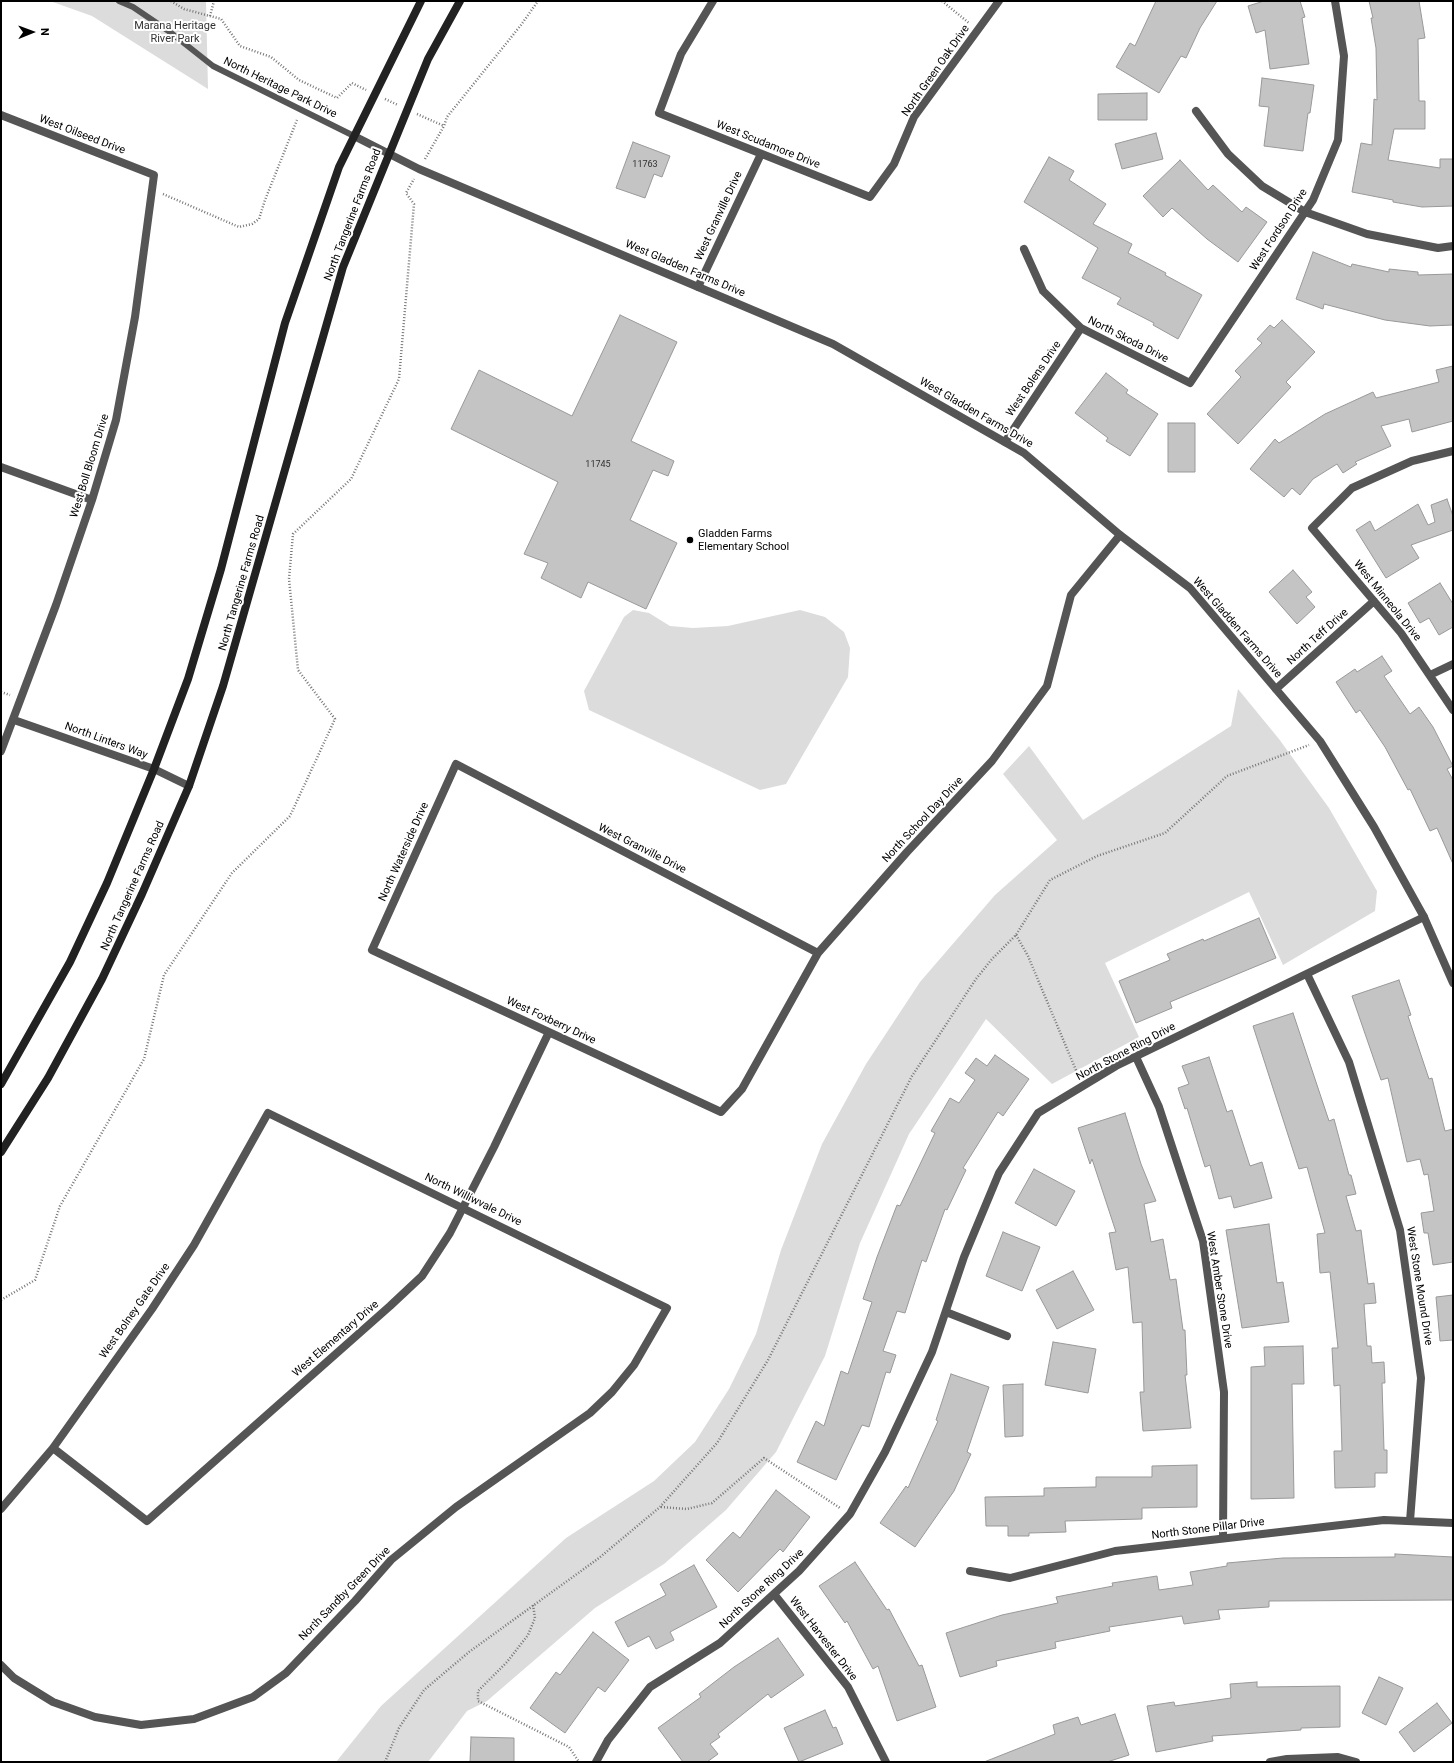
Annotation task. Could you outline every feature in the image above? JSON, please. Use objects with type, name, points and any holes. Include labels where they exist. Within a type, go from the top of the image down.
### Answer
[{"type":"main road","points":[[1,1084],[70,962],[107,883],[154,769],[188,679],[221,569],[285,323],[339,167],[421,1]]},
{"type":"main road","name":"North Tangerine Farms Road","points":[[1,1152],[48,1078],[102,979],[142,894],[189,786],[237,641],[303,403],[343,267],[428,59],[460,1]]},
{"type":"street","name":"West Scudamore Drive","points":[[714,1],[681,54],[659,113],[870,196]]},
{"type":"street","name":"North Green Oak Drive","points":[[870,196],[894,164],[914,118],[999,1]]},
{"type":"street","name":"West Fordson Drive","points":[[1190,384],[1313,200],[1338,140],[1344,56],[1335,1]]},
{"type":"street","points":[[1196,112],[1228,154],[1262,186],[1305,212],[1367,234],[1438,248],[1453,246]]},
{"type":"street","name":"West Oilseed Drive","points":[[1,116],[154,174]]},
{"type":"street","name":"West Gladden Farms Drive","points":[[354,136],[419,169],[833,344],[1024,453],[1120,535],[1190,588],[1320,740],[1374,827],[1424,917],[1453,983]]},
{"type":"street","name":"West Granville Drive","points":[[698,287],[761,154]]},
{"type":"street","name":"West Boll Bloom Drive","points":[[1,751],[14,720],[56,605],[92,500],[116,420],[135,317],[154,174]]},
{"type":"street","name":"North Skoda Drive","points":[[1024,249],[1043,291],[1081,328],[1190,384]]},
{"type":"street","name":"West Bolens Drive","points":[[1005,442],[1081,328]]},
{"type":"street","name":"West Minneola Drive","points":[[1453,451],[1412,461],[1352,488],[1312,528],[1401,633],[1453,710]]},
{"type":"street","points":[[1,468],[92,500]]},
{"type":"street","name":"North School Day Drive","points":[[721,1112],[742,1089],[818,953],[907,852],[992,761],[1047,686],[1071,595],[1120,535]]},
{"type":"street","name":"North Teff Drive","points":[[1276,689],[1374,601]]},
{"type":"street","points":[[1430,675],[1453,664]]},
{"type":"street","name":"North Linters Way","points":[[14,720],[154,769],[189,786]]},
{"type":"street","name":"West Granville Drive","points":[[456,764],[818,953]]},
{"type":"street","name":"North Waterside Drive","points":[[372,950],[456,764]]},
{"type":"street","name":"North Stone Ring Drive","points":[[596,1762],[608,1740],[650,1687],[720,1643],[799,1571],[850,1514],[884,1452],[932,1352],[964,1257],[999,1173],[1038,1112],[1136,1057],[1424,917]]},
{"type":"street","name":"West Foxberry Drive","points":[[372,950],[721,1112]]},
{"type":"street","name":"West Stone Mound Drive","points":[[1307,974],[1349,1062],[1400,1230],[1421,1378],[1410,1521]]},
{"type":"street","name":"West Elementary Drive","points":[[53,1448],[147,1521],[422,1276],[450,1233],[549,1032]]},
{"type":"street","name":"West Amber Stone Drive","points":[[1136,1057],[1159,1107],[1203,1241],[1224,1392],[1224,1538]]},
{"type":"street","name":"North Williwvale Drive","points":[[268,1113],[667,1308]]},
{"type":"street","name":"West Bolney Gate Drive","points":[[1,1509],[53,1448],[152,1309],[190,1252],[268,1113]]},
{"type":"street","name":"North Sandby Green Drive","points":[[1,1665],[14,1678],[53,1702],[95,1717],[140,1725],[194,1719],[253,1697],[286,1673],[391,1560],[456,1507],[590,1413],[612,1392],[634,1365],[667,1308]]},
{"type":"street","points":[[946,1312],[1007,1336]]},
{"type":"street","name":"North Stone Pillar Drive","points":[[970,1571],[1010,1578],[1115,1551],[1384,1520],[1453,1523]]},
{"type":"street","name":"West Harvester Drive","points":[[774,1594],[848,1687],[886,1762]]},
{"type":"street","points":[[1270,1762],[1287,1759],[1338,1757],[1356,1762]]},
{"type":"lane","name":"North Heritage Park Drive","points":[[119,1],[133,7],[170,32],[213,66],[354,136]]},
{"type":"path","points":[[171,1],[184,9],[221,19],[240,46],[271,57],[299,80],[337,98],[352,84]]},
{"type":"path","points":[[210,16],[214,1]]},
{"type":"path","points":[[1,1300],[36,1280],[60,1206],[144,1059],[164,975],[232,873],[290,816],[335,719],[298,670],[289,579],[293,534],[350,479],[399,379],[414,204],[406,194],[444,126],[447,117],[521,25],[538,1]]},
{"type":"path","points":[[942,1],[977,30]]},
{"type":"path","points":[[152,190],[239,227],[252,224],[259,219],[265,200],[301,110]]},
{"type":"path","points":[[385,1762],[399,1728],[424,1690],[468,1652],[598,1558],[660,1507],[717,1443],[768,1360],[912,1076],[976,979],[992,959],[1016,935],[1050,880],[1097,856],[1165,833],[1227,776],[1320,740]]},
{"type":"path","points":[[1016,935],[1028,956],[1082,1086]]},
{"type":"path","points":[[660,1507],[687,1509],[712,1503],[764,1458],[850,1514]]},
{"type":"path","points":[[533,1605],[535,1618],[528,1635],[507,1662],[478,1691],[478,1701],[568,1747],[580,1762]]},
{"type":"green space","name":"Marana Heritage River Park","points":[[50,1],[206,1],[208,89],[92,16]]},
{"type":"green space","points":[[633,610],[649,613],[670,626],[693,628],[728,626],[800,610],[825,617],[844,632],[850,648],[848,677],[786,784],[760,790],[589,710],[584,691],[624,617]]},
{"type":"green space","points":[[1238,689],[1279,739],[1329,808],[1377,891],[1375,911],[1283,965],[1249,892],[1105,963],[1139,1037],[1052,1084],[986,1019],[909,1134],[860,1243],[825,1356],[776,1452],[726,1510],[664,1564],[595,1608],[487,1701],[467,1711],[428,1762],[336,1762],[381,1706],[566,1538],[654,1481],[695,1442],[729,1389],[756,1334],[781,1250],[822,1144],[866,1064],[920,982],[995,895],[1057,840],[1003,774],[1029,746],[1083,820],[1231,726]]},
{"type":"building","points":[[1156,1],[1217,1],[1200,28],[1186,58],[1181,56],[1159,93],[1116,67],[1130,43],[1135,46]]},
{"type":"building","points":[[1264,1],[1300,1],[1305,17],[1302,18],[1309,64],[1270,69],[1265,30],[1256,33],[1248,6]]},
{"type":"building","points":[[1369,1],[1419,1],[1425,38],[1418,39],[1419,101],[1425,101],[1425,129],[1394,129],[1388,160],[1440,168],[1440,159],[1453,159],[1453,206],[1422,207],[1352,192],[1361,143],[1372,145],[1374,99],[1377,100],[1376,48],[1371,18],[1373,18]]},
{"type":"building","points":[[1262,78],[1314,85],[1310,113],[1308,113],[1303,151],[1264,146],[1269,107],[1259,106]]},
{"type":"building","points":[[1147,93],[1147,120],[1098,120],[1098,94]]},
{"type":"building","points":[[1156,133],[1163,159],[1122,169],[1115,144]]},
{"type":"building","points":[[633,142],[670,156],[662,177],[654,174],[645,198],[616,188]]},
{"type":"building","points":[[1049,157],[1074,171],[1069,180],[1106,204],[1093,224],[1132,244],[1128,253],[1166,273],[1165,275],[1202,295],[1178,339],[1153,325],[1154,323],[1117,304],[1121,298],[1082,278],[1098,248],[1024,202]]},
{"type":"building","points":[[1180,160],[1208,190],[1213,185],[1242,212],[1246,207],[1267,222],[1238,262],[1207,239],[1172,208],[1163,217],[1143,196]]},
{"type":"building","points":[[1313,252],[1351,267],[1352,264],[1389,272],[1389,269],[1418,272],[1418,275],[1453,274],[1453,325],[1430,326],[1385,320],[1324,304],[1323,309],[1296,299]]},
{"type":"building","points":[[620,315],[677,342],[631,441],[674,461],[668,476],[653,470],[630,520],[677,543],[646,609],[588,582],[581,598],[541,578],[548,563],[524,554],[558,482],[451,429],[479,370],[572,416]]},
{"type":"building","points":[[1282,320],[1315,352],[1286,382],[1291,387],[1238,444],[1207,414],[1241,377],[1235,371],[1262,343],[1257,339],[1270,325],[1274,328]]},
{"type":"building","points":[[1453,366],[1453,421],[1412,432],[1409,419],[1381,426],[1391,446],[1355,462],[1357,464],[1343,473],[1337,464],[1313,479],[1300,495],[1292,488],[1284,497],[1250,469],[1275,439],[1279,443],[1325,414],[1373,392],[1376,398],[1439,382],[1436,370]]},
{"type":"building","points":[[1106,373],[1128,390],[1126,393],[1158,414],[1130,456],[1106,441],[1108,438],[1075,413]]},
{"type":"building","points":[[1168,423],[1195,423],[1195,472],[1168,472]]},
{"type":"building","points":[[1447,499],[1453,516],[1453,530],[1411,545],[1419,558],[1386,578],[1356,530],[1370,521],[1375,531],[1418,504],[1428,525],[1435,522],[1431,505]]},
{"type":"building","points":[[1293,570],[1312,592],[1306,597],[1315,607],[1297,624],[1269,592]]},
{"type":"building","points":[[1440,583],[1453,604],[1453,627],[1439,635],[1429,618],[1420,623],[1408,603]]},
{"type":"building","points":[[1382,656],[1392,671],[1384,676],[1410,714],[1419,707],[1433,727],[1453,766],[1447,769],[1453,780],[1453,864],[1437,828],[1430,831],[1410,789],[1408,790],[1385,747],[1360,710],[1356,713],[1336,682],[1355,669],[1357,672]]},
{"type":"building","points":[[1259,918],[1276,958],[1170,1002],[1172,1008],[1136,1023],[1119,981],[1170,960],[1167,954],[1203,939],[1204,941]]},
{"type":"building","points":[[1399,980],[1411,1015],[1408,1016],[1429,1079],[1432,1078],[1445,1131],[1453,1129],[1453,1262],[1433,1265],[1428,1233],[1424,1233],[1421,1213],[1434,1211],[1428,1174],[1424,1175],[1420,1159],[1407,1162],[1388,1078],[1381,1080],[1352,996]]},
{"type":"building","points":[[1293,1013],[1329,1121],[1334,1119],[1349,1175],[1351,1175],[1356,1194],[1346,1196],[1356,1231],[1361,1230],[1368,1284],[1374,1283],[1376,1303],[1364,1304],[1367,1346],[1371,1346],[1372,1363],[1384,1362],[1385,1383],[1382,1383],[1384,1450],[1387,1450],[1387,1473],[1375,1473],[1375,1487],[1335,1488],[1334,1451],[1342,1451],[1340,1385],[1334,1386],[1332,1348],[1338,1348],[1330,1272],[1320,1273],[1317,1234],[1325,1233],[1307,1167],[1299,1169],[1253,1026]]},
{"type":"building","points":[[995,1055],[1029,1079],[1003,1116],[998,1112],[963,1168],[966,1170],[947,1210],[945,1209],[926,1262],[922,1260],[905,1313],[897,1311],[883,1351],[896,1355],[890,1373],[886,1372],[869,1427],[862,1425],[836,1480],[797,1462],[816,1421],[824,1426],[841,1371],[848,1374],[872,1302],[863,1299],[877,1257],[897,1205],[900,1206],[935,1133],[931,1131],[950,1098],[959,1103],[975,1080],[965,1073],[976,1058],[987,1066]]},
{"type":"building","points":[[1209,1057],[1227,1112],[1232,1110],[1250,1166],[1262,1162],[1272,1198],[1234,1208],[1231,1196],[1219,1199],[1210,1165],[1205,1167],[1187,1108],[1185,1109],[1178,1088],[1189,1084],[1182,1066]]},
{"type":"building","points":[[1125,1113],[1141,1164],[1156,1201],[1144,1204],[1151,1242],[1163,1239],[1170,1280],[1176,1279],[1183,1330],[1185,1330],[1187,1375],[1185,1375],[1191,1428],[1143,1431],[1140,1392],[1144,1392],[1142,1322],[1133,1323],[1128,1267],[1116,1270],[1109,1233],[1116,1232],[1092,1159],[1090,1164],[1078,1128]]},
{"type":"building","points":[[1034,1169],[1075,1191],[1056,1226],[1015,1203]]},
{"type":"building","points":[[1269,1224],[1277,1283],[1283,1282],[1289,1322],[1242,1328],[1226,1230]]},
{"type":"building","points":[[1003,1232],[1040,1247],[1022,1291],[986,1276]]},
{"type":"building","points":[[1073,1271],[1094,1310],[1057,1329],[1036,1290]]},
{"type":"building","points":[[1453,1295],[1453,1340],[1440,1341],[1436,1297]]},
{"type":"building","points":[[1053,1342],[1096,1349],[1088,1393],[1045,1385]]},
{"type":"building","points":[[1303,1346],[1304,1384],[1292,1384],[1294,1498],[1251,1499],[1251,1367],[1265,1366],[1264,1347]]},
{"type":"building","points":[[951,1374],[989,1387],[967,1452],[971,1454],[954,1491],[915,1547],[880,1523],[906,1486],[908,1488],[938,1421],[936,1420]]},
{"type":"building","points":[[1023,1384],[1023,1436],[1005,1437],[1003,1385]]},
{"type":"building","points":[[1197,1465],[1197,1507],[1142,1508],[1142,1519],[1065,1521],[1066,1532],[1029,1533],[1029,1536],[1008,1536],[1008,1526],[986,1526],[985,1497],[1044,1496],[1044,1488],[1096,1487],[1096,1477],[1152,1477],[1152,1466]]},
{"type":"building","points":[[776,1490],[810,1517],[783,1552],[780,1549],[738,1592],[706,1560],[733,1532],[740,1538]]},
{"type":"building","points":[[1395,1554],[1453,1557],[1453,1600],[1269,1601],[1269,1607],[1218,1610],[1220,1619],[1184,1624],[1182,1616],[1109,1627],[1110,1631],[1055,1642],[1056,1648],[996,1661],[997,1666],[960,1677],[946,1633],[1002,1615],[1058,1603],[1056,1597],[1113,1586],[1112,1583],[1157,1576],[1159,1590],[1193,1585],[1190,1572],[1227,1566],[1227,1563],[1283,1558],[1395,1557]]},
{"type":"building","points":[[855,1562],[887,1610],[889,1609],[919,1666],[922,1665],[936,1707],[897,1721],[878,1666],[873,1669],[847,1621],[845,1623],[819,1586]]},
{"type":"building","points":[[694,1565],[717,1607],[670,1632],[674,1640],[656,1649],[649,1636],[628,1647],[615,1622],[666,1595],[660,1584]]},
{"type":"building","points":[[593,1632],[629,1660],[605,1692],[598,1687],[565,1733],[530,1708],[556,1672],[560,1675]]},
{"type":"building","points":[[778,1638],[804,1675],[771,1698],[768,1694],[718,1734],[720,1737],[710,1744],[718,1754],[707,1762],[683,1762],[658,1728],[701,1697],[699,1694],[734,1667]]},
{"type":"building","points":[[1379,1677],[1403,1688],[1386,1725],[1362,1713]]},
{"type":"building","points":[[1257,1682],[1257,1687],[1340,1686],[1340,1727],[1301,1728],[1301,1730],[1212,1736],[1213,1741],[1156,1752],[1147,1706],[1174,1702],[1175,1706],[1231,1698],[1230,1684]]},
{"type":"building","points":[[1437,1703],[1452,1723],[1414,1752],[1399,1732]]},
{"type":"building","points":[[825,1710],[833,1728],[836,1727],[843,1744],[799,1762],[784,1728]]},
{"type":"building","points":[[1115,1714],[1129,1755],[1107,1762],[984,1762],[1055,1734],[1053,1725],[1078,1717],[1081,1725]]},
{"type":"building","points":[[471,1737],[514,1738],[514,1762],[470,1762]]},
{"type":"place","name":"Gladden Farms Elementary School","points":[[690,540]]}]
